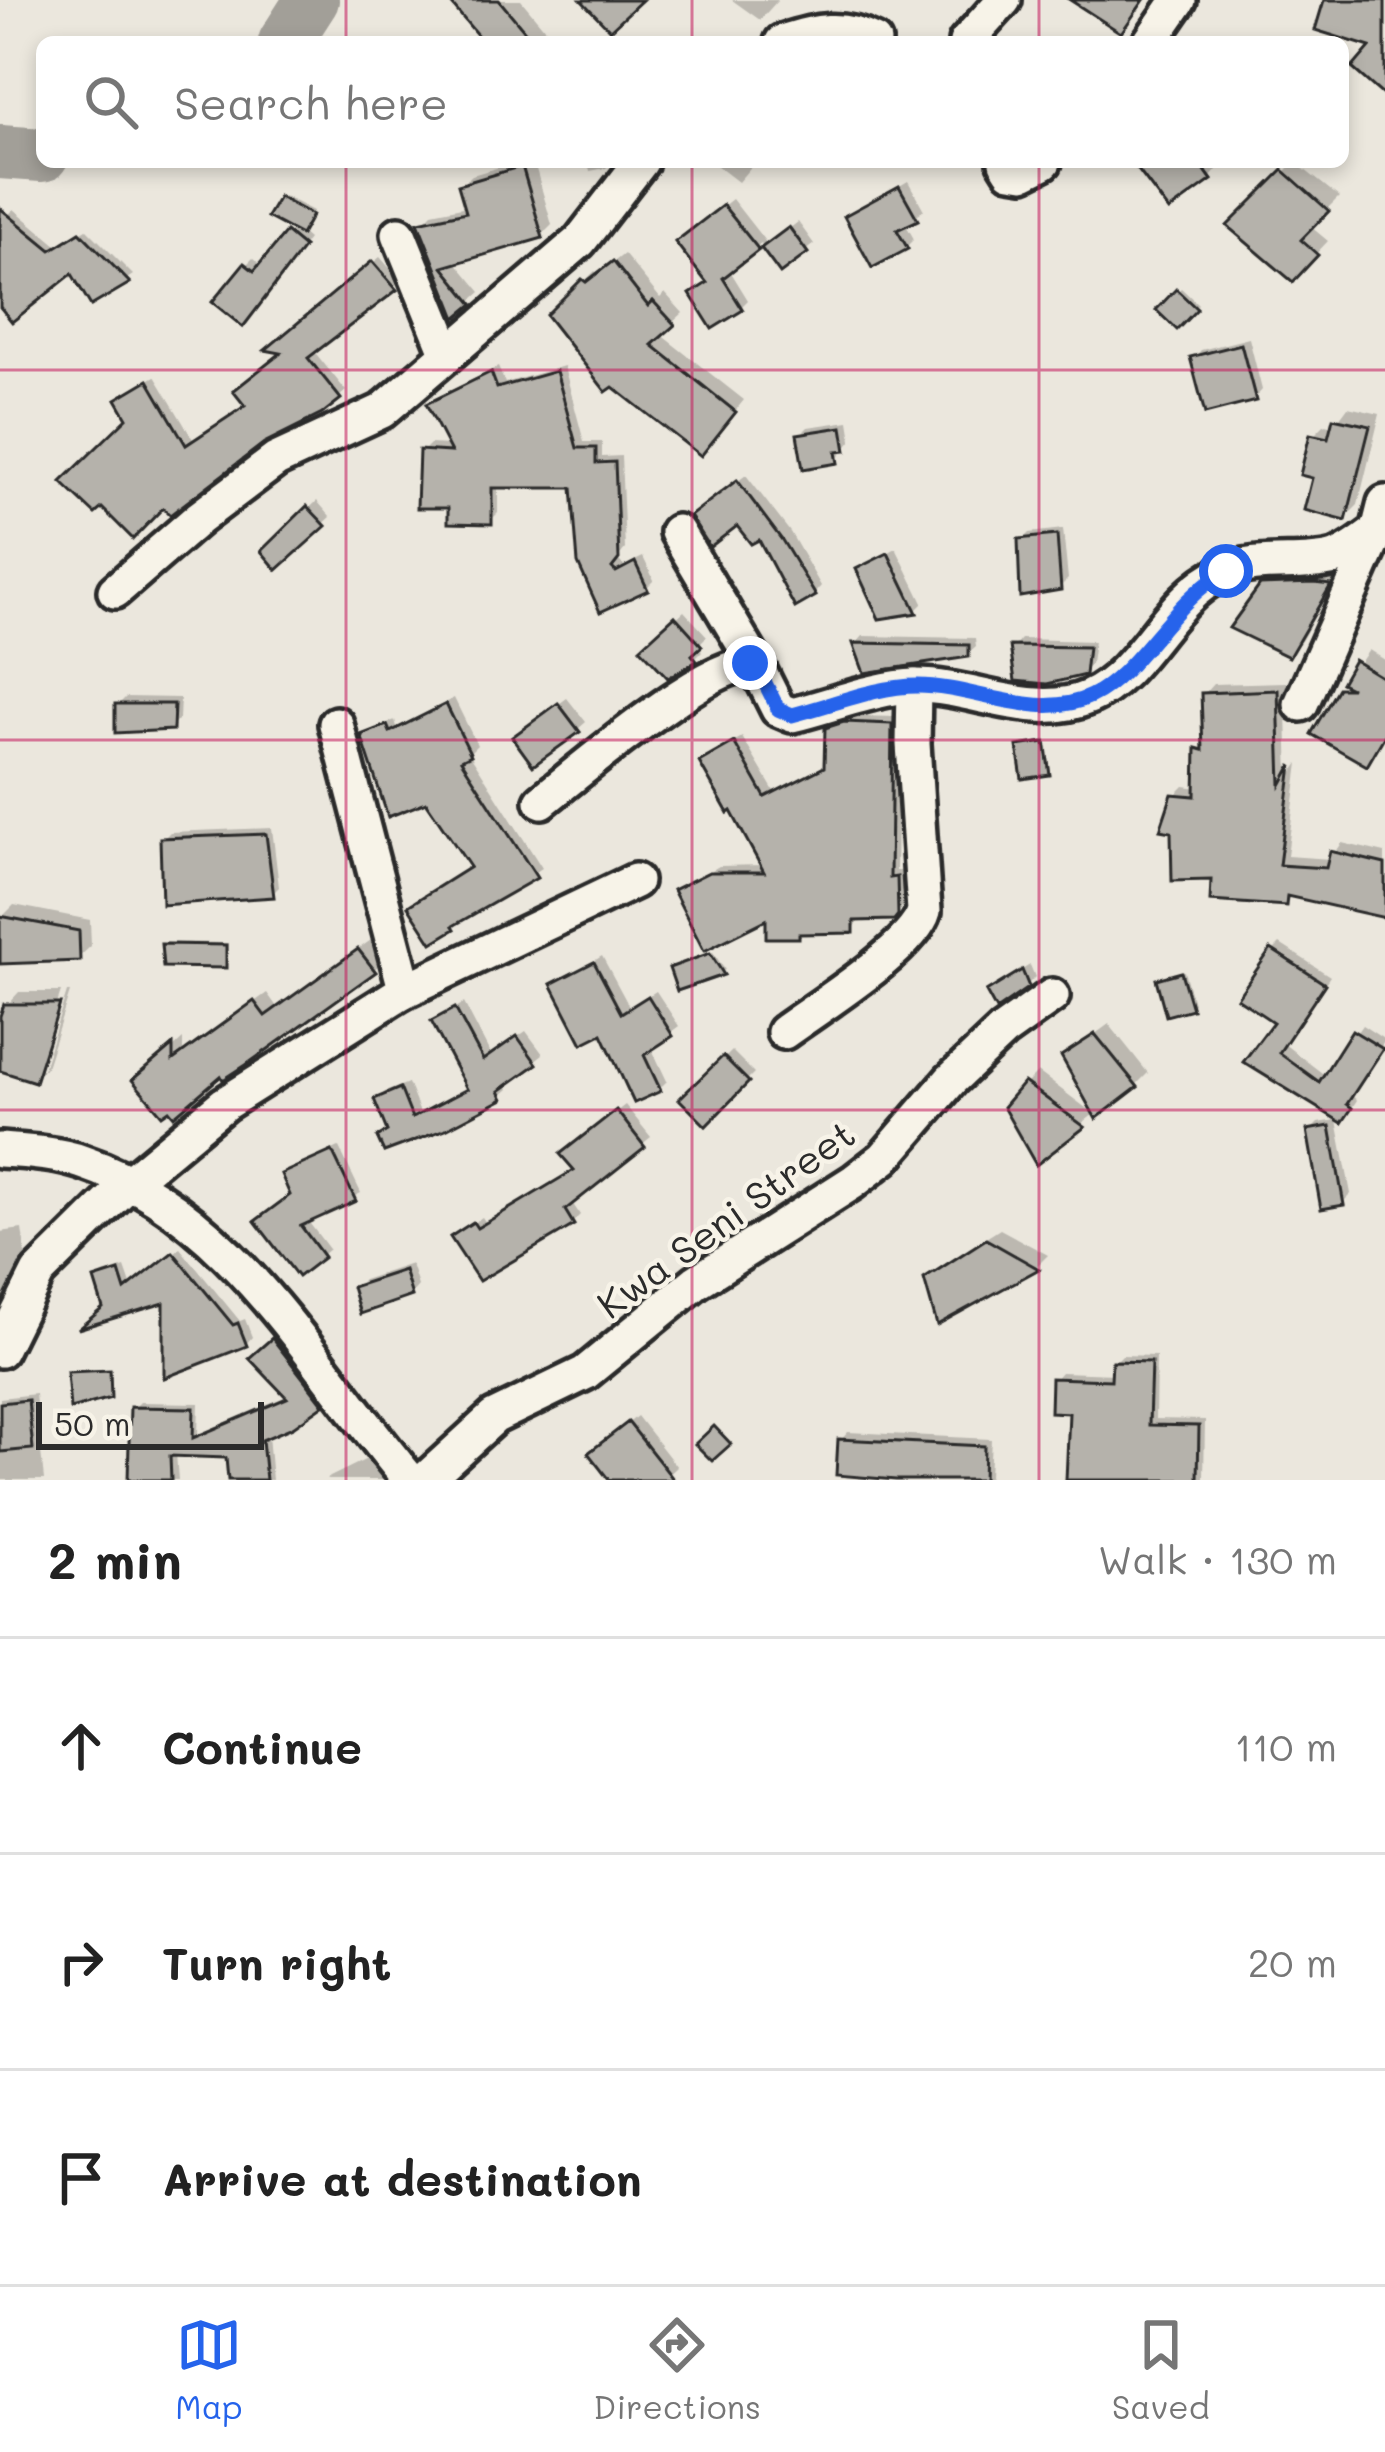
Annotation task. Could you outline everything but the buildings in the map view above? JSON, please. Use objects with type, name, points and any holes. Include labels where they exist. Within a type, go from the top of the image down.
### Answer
[{"type":"street","points":[[971,36],[1004,0]]},
{"type":"street","points":[[1154,36],[1179,0]]},
{"type":"street","points":[[808,36],[833,30],[863,36]]},
{"type":"street","points":[[115,590],[240,484],[298,448],[382,411],[580,241],[635,168]]},
{"type":"street","points":[[399,234],[447,352]]},
{"type":"street","points":[[677,532],[778,709],[792,715],[914,686],[1046,705],[1091,697],[1204,583],[1254,564],[1329,560],[1381,517]]},
{"type":"street","points":[[1301,704],[1381,517]]},
{"type":"street","points":[[542,801],[698,683],[744,663],[756,665]]},
{"type":"street","points":[[784,1032],[892,951],[920,923],[924,910],[914,686]]},
{"type":"street","points":[[336,724],[403,981],[402,992]]},
{"type":"street","points":[[0,1349],[38,1273],[130,1182],[224,1104],[402,992],[635,881]]},
{"type":"street","name":"Kwa Seni Street","points":[[425,1480],[494,1417],[585,1373],[695,1282],[853,1182],[884,1158],[951,1080],[1003,1031],[1052,996]]},
{"type":"street","points":[[0,1150],[83,1162],[130,1182],[194,1225],[256,1287],[319,1361],[410,1480]]},
{"type":"waterway","points":[[289,36],[312,0]]},
{"type":"waterway","points":[[0,152],[36,155]]},
{"type":"route","points":[[750,663],[756,665],[778,709],[792,715],[914,686],[1028,704],[1067,703],[1091,697],[1110,682],[1181,604],[1226,571]]}]
